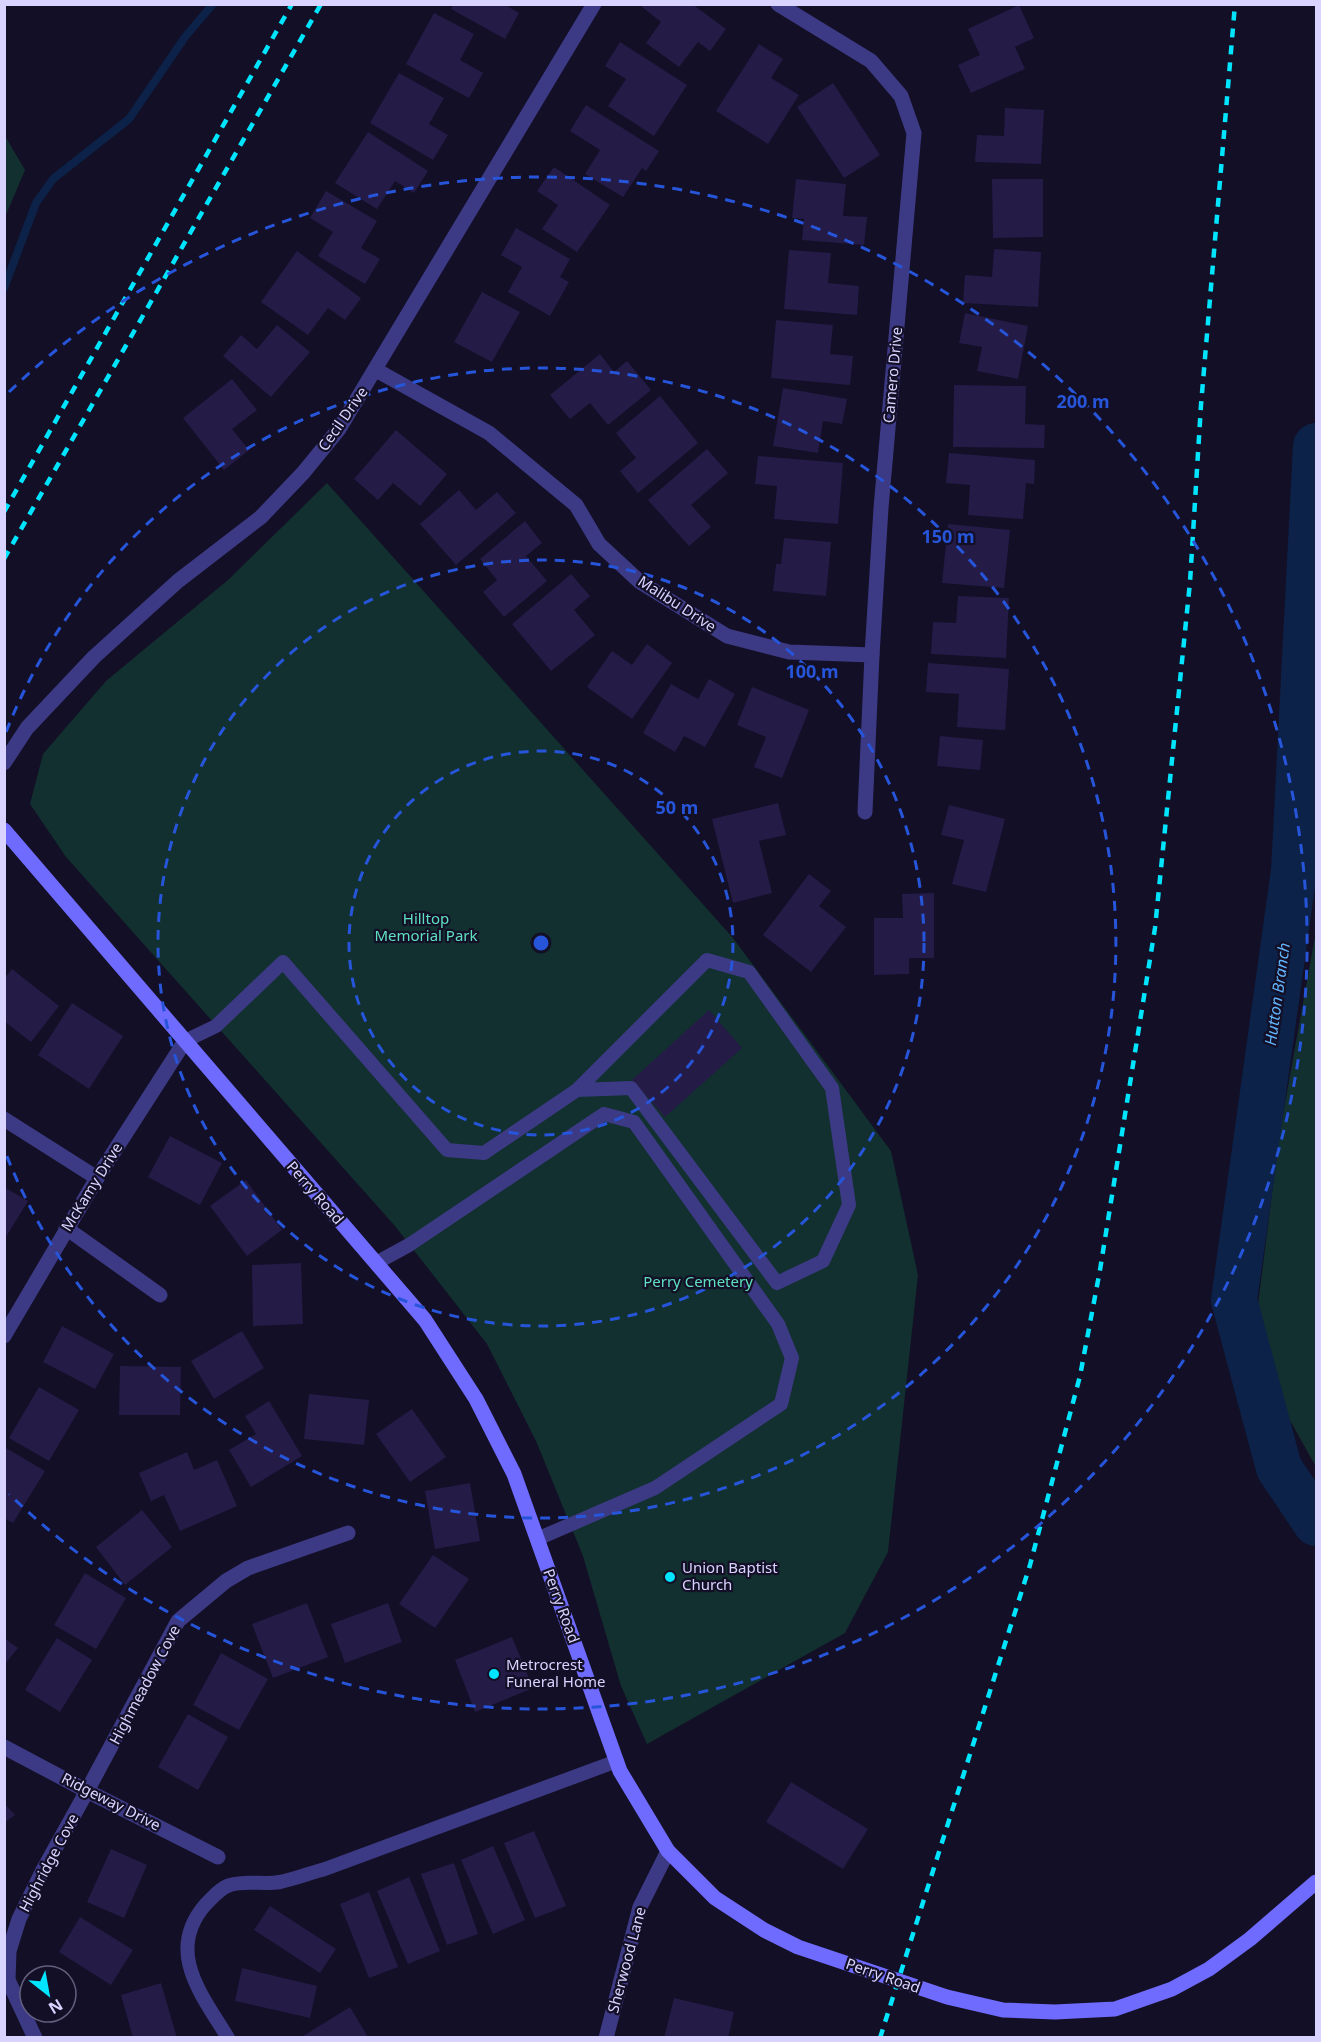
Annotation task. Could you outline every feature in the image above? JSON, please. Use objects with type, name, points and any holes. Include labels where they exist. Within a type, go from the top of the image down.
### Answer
[{"type":"street","name":"Cecil Drive","points":[[4,763],[27,728],[94,657],[178,581],[261,517],[303,473],[339,429],[594,4]]},
{"type":"street","name":"Camero Drive","points":[[777,4],[871,61],[901,96],[914,133],[881,508],[865,812]]},
{"type":"street","name":"Malibu Drive","points":[[375,370],[489,433],[576,505],[599,544],[640,582],[727,636],[789,652],[872,655]]},
{"type":"street","name":"Perry Road","points":[[4,830],[425,1320],[476,1399],[514,1474],[620,1771],[668,1851],[715,1898],[764,1930],[798,1947],[947,1997],[1004,2010],[1055,2012],[1115,2009],[1172,1989],[1209,1969],[1250,1939],[1317,1882]]},
{"type":"street","name":"McKamy Drive","points":[[4,1336],[66,1228],[185,1041]]},
{"type":"street","points":[[4,1119],[97,1178]]},
{"type":"street","points":[[66,1228],[160,1294]]},
{"type":"street","name":"Highmeadow Cove","points":[[87,1791],[178,1621],[226,1581],[248,1569],[348,1533]]},
{"type":"street","name":"Ridgeway Drive","points":[[4,1747],[218,1857]]},
{"type":"street","name":"Highridge Cove","points":[[35,2037],[8,1980],[9,1951],[19,1919],[87,1791]]},
{"type":"street","name":"Sherwood Lane","points":[[606,2037],[640,1907],[668,1851]]},
{"type":"lane","points":[[185,1041],[216,1026],[283,962],[447,1150],[484,1153],[577,1090],[707,960],[749,972],[832,1088],[849,1205],[823,1262],[777,1283],[631,1088],[577,1090]]},
{"type":"lane","points":[[376,1263],[409,1245],[604,1114],[634,1122],[778,1324],[792,1358],[781,1404],[655,1488],[537,1539]]},
{"type":"lane","points":[[228,2037],[198,1989],[188,1963],[187,1938],[197,1915],[214,1895],[227,1885],[245,1882],[279,1882],[325,1869],[617,1761]]},
{"type":"green space","points":[[4,136],[25,170],[5,217]]},
{"type":"green space","points":[[327,483],[733,938],[891,1151],[918,1275],[888,1552],[845,1633],[647,1744],[621,1686],[583,1556],[536,1441],[487,1344],[395,1226],[66,857],[30,804],[43,754],[106,681],[228,580]]},
{"type":"green space","points":[[1316,931],[1316,1467],[1282,1406],[1257,1312],[1280,1131]]},
{"type":"building","points":[[453,4],[504,4],[519,13],[505,39],[451,9]]},
{"type":"building","points":[[644,4],[692,4],[726,29],[710,51],[698,42],[679,67],[646,43],[661,22],[642,7]]},
{"type":"building","points":[[1019,5],[1034,38],[1015,47],[1025,69],[971,93],[958,65],[980,55],[968,29]]},
{"type":"building","points":[[434,13],[474,34],[460,60],[483,73],[469,98],[406,64]]},
{"type":"building","points":[[620,42],[687,85],[654,136],[608,106],[626,79],[605,66]]},
{"type":"building","points":[[759,44],[783,59],[771,78],[799,95],[768,144],[716,111]]},
{"type":"building","points":[[399,73],[444,98],[429,124],[448,135],[433,160],[370,123]]},
{"type":"building","points":[[833,83],[880,155],[844,178],[797,107]]},
{"type":"building","points":[[586,105],[659,151],[646,171],[642,168],[623,197],[585,174],[600,150],[570,131]]},
{"type":"building","points":[[1005,108],[1044,110],[1041,164],[975,162],[977,135],[1004,136]]},
{"type":"building","points":[[368,132],[428,171],[414,193],[395,181],[377,209],[335,183]]},
{"type":"building","points":[[554,167],[610,205],[577,252],[542,229],[558,205],[537,191]]},
{"type":"building","points":[[796,179],[846,184],[843,216],[867,217],[864,245],[802,240],[804,219],[792,218]]},
{"type":"building","points":[[992,179],[1043,179],[1043,237],[993,238]]},
{"type":"building","points":[[326,191],[377,221],[361,248],[380,259],[365,284],[318,256],[333,232],[310,218]]},
{"type":"building","points":[[516,228],[570,259],[560,277],[569,282],[550,316],[508,292],[522,267],[501,255]]},
{"type":"building","points":[[994,249],[1041,252],[1038,307],[963,303],[965,275],[992,277]]},
{"type":"building","points":[[789,250],[831,253],[828,283],[859,286],[857,315],[784,309]]},
{"type":"building","points":[[297,251],[361,298],[345,320],[328,308],[308,335],[261,302]]},
{"type":"building","points":[[482,292],[520,312],[492,362],[454,342]]},
{"type":"building","points":[[965,313],[1028,326],[1018,379],[977,371],[982,347],[959,343]]},
{"type":"building","points":[[776,320],[833,325],[830,354],[853,356],[850,385],[771,378]]},
{"type":"building","points":[[277,325],[310,352],[271,397],[223,356],[241,335],[257,349]]},
{"type":"building","points":[[600,354],[614,372],[627,361],[651,390],[608,425],[590,403],[570,419],[550,395]]},
{"type":"building","points":[[232,379],[257,410],[232,429],[249,450],[224,470],[183,418]]},
{"type":"building","points":[[954,385],[1026,386],[1025,424],[1045,425],[1044,448],[953,447]]},
{"type":"building","points":[[783,388],[847,399],[842,424],[823,421],[818,453],[773,446]]},
{"type":"building","points":[[660,396],[698,443],[638,493],[620,471],[636,458],[616,433]]},
{"type":"building","points":[[396,430],[447,474],[420,506],[393,483],[378,500],[354,479]]},
{"type":"building","points":[[707,449],[728,473],[691,505],[711,527],[689,546],[648,500]]},
{"type":"building","points":[[949,453],[1035,460],[1034,484],[1026,483],[1023,519],[968,515],[970,485],[946,483]]},
{"type":"building","points":[[758,456],[843,463],[838,524],[774,519],[777,486],[755,484]]},
{"type":"building","points":[[459,490],[476,510],[497,492],[516,513],[456,565],[420,524]]},
{"type":"building","points":[[525,521],[542,543],[526,556],[547,581],[504,617],[483,592],[497,580],[480,559]]},
{"type":"building","points":[[948,524],[1010,530],[1004,588],[942,583]]},
{"type":"building","points":[[784,538],[831,542],[826,596],[773,591],[776,564],[781,564]]},
{"type":"building","points":[[571,574],[590,596],[574,610],[595,635],[551,671],[512,624]]},
{"type":"building","points":[[958,596],[1009,598],[1006,658],[931,654],[933,622],[956,623]]},
{"type":"building","points":[[647,644],[672,663],[632,719],[587,687],[612,651],[632,665]]},
{"type":"building","points":[[928,663],[1009,669],[1005,730],[957,727],[959,694],[926,692]]},
{"type":"building","points":[[709,679],[735,694],[705,747],[684,736],[675,752],[643,733],[671,684],[698,699]]},
{"type":"building","points":[[752,687],[809,710],[782,778],[754,767],[766,737],[737,725]]},
{"type":"building","points":[[940,736],[983,740],[980,770],[937,766]]},
{"type":"building","points":[[778,803],[786,835],[759,841],[772,893],[733,903],[712,819]]},
{"type":"building","points":[[949,805],[1005,819],[986,892],[952,884],[964,840],[941,835]]},
{"type":"building","points":[[809,874],[831,891],[819,906],[846,927],[811,972],[763,935]]},
{"type":"building","points":[[934,893],[934,958],[909,958],[909,974],[874,975],[874,918],[903,918],[902,894]]},
{"type":"building","points":[[12,969],[59,1006],[31,1042],[4,1021],[4,979]]},
{"type":"building","points":[[72,1003],[123,1036],[89,1089],[38,1055]]},
{"type":"building","points":[[709,1010],[742,1048],[665,1117],[632,1080]]},
{"type":"building","points":[[170,1136],[222,1163],[200,1205],[148,1177]]},
{"type":"building","points":[[246,1180],[282,1230],[247,1256],[210,1206]]},
{"type":"building","points":[[4,1187],[28,1201],[4,1240]]},
{"type":"building","points":[[301,1263],[303,1324],[253,1326],[252,1265]]},
{"type":"building","points":[[62,1326],[114,1354],[95,1389],[43,1362]]},
{"type":"building","points":[[242,1331],[264,1368],[214,1399],[191,1361]]},
{"type":"building","points":[[120,1366],[181,1367],[180,1415],[119,1415]]},
{"type":"building","points":[[39,1387],[79,1410],[49,1461],[9,1438]]},
{"type":"building","points":[[309,1394],[369,1400],[364,1445],[304,1439]]},
{"type":"building","points":[[269,1401],[302,1456],[251,1487],[229,1450],[256,1434],[245,1416]]},
{"type":"building","points":[[412,1409],[446,1457],[410,1482],[376,1434]]},
{"type":"building","points":[[6,1448],[45,1471],[13,1523],[4,1518]]},
{"type":"building","points":[[187,1452],[194,1470],[217,1460],[237,1506],[180,1531],[164,1495],[151,1501],[139,1473]]},
{"type":"building","points":[[470,1483],[480,1541],[435,1549],[425,1491]]},
{"type":"building","points":[[142,1510],[172,1547],[125,1585],[96,1547]]},
{"type":"building","points":[[433,1555],[469,1579],[435,1628],[399,1604]]},
{"type":"building","points":[[85,1573],[126,1598],[96,1649],[54,1625]]},
{"type":"building","points":[[307,1603],[328,1657],[273,1678],[252,1624]]},
{"type":"building","points":[[388,1603],[402,1642],[345,1663],[331,1624]]},
{"type":"building","name":"Metrocrest Funeral Home","points":[[512,1637],[533,1688],[475,1712],[455,1660]]},
{"type":"building","points":[[4,1638],[18,1648],[4,1665]]},
{"type":"building","points":[[57,1638],[92,1660],[60,1712],[25,1690]]},
{"type":"building","points":[[221,1653],[268,1679],[239,1730],[193,1705]]},
{"type":"building","points":[[188,1714],[228,1737],[198,1790],[158,1767]]},
{"type":"building","points":[[791,1782],[868,1829],[843,1869],[766,1822]]},
{"type":"building","points":[[4,1803],[15,1815],[4,1823]]},
{"type":"building","points":[[534,1831],[566,1906],[535,1918],[504,1843]]},
{"type":"building","points":[[493,1846],[525,1920],[493,1934],[461,1860]]},
{"type":"building","points":[[111,1849],[147,1865],[124,1918],[87,1902]]},
{"type":"building","points":[[454,1863],[478,1934],[447,1945],[421,1874]]},
{"type":"building","points":[[409,1877],[440,1951],[408,1964],[377,1891]]},
{"type":"building","points":[[369,1892],[398,1967],[369,1978],[340,1904]]},
{"type":"building","points":[[270,1906],[336,1949],[320,1973],[254,1930]]},
{"type":"building","points":[[80,1917],[133,1950],[111,1985],[59,1952]]},
{"type":"building","points":[[242,1968],[317,1986],[310,2018],[235,2001]]},
{"type":"building","points":[[161,1983],[177,2038],[133,2038],[121,1995]]},
{"type":"building","points":[[674,1998],[734,2012],[728,2038],[664,2038]]},
{"type":"building","points":[[350,2007],[368,2037],[300,2038]]},
{"type":"waterway","points":[[4,288],[36,203],[53,179],[129,119],[185,37],[213,4]]},
{"type":"waterway","name":"Hutton Branch","points":[[1316,446],[1294,871],[1234,1300],[1279,1468],[1316,1523]]},
{"type":"railway","points":[[4,512],[292,4]]},
{"type":"railway","points":[[4,559],[321,4]]},
{"type":"railway","points":[[880,2038],[1030,1565],[1080,1376],[1100,1270],[1155,928],[1190,582],[1201,405],[1235,4]]},
{"type":"place","name":"Union Baptist Church","points":[[670,1577]]},
{"type":"place","name":"Metrocrest Funeral Home","points":[[494,1674]]},
{"type":"park label","name":"Hilltop Memorial Park","points":[[426,928]]},
{"type":"park label","name":"Perry Cemetery","points":[[698,1282]]}]
